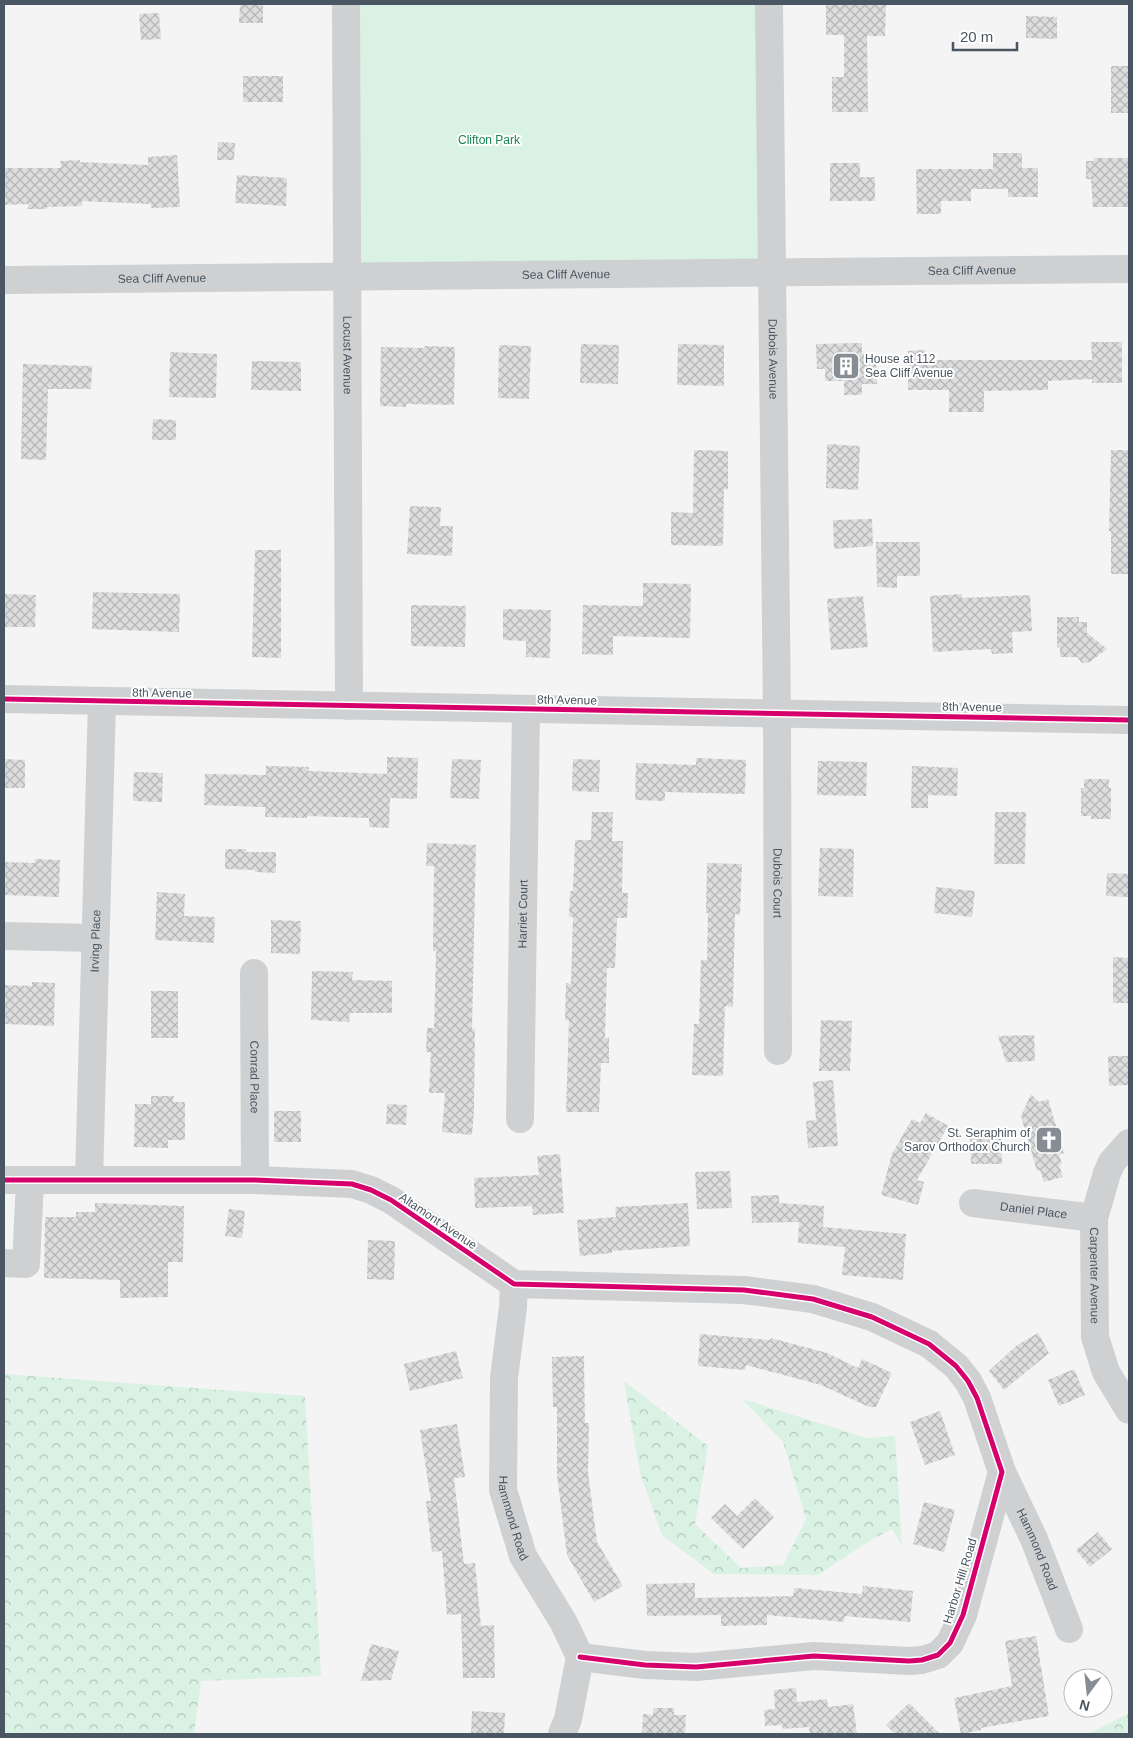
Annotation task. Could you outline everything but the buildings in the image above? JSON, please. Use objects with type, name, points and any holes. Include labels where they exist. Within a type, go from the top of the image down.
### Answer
[{"type":"street","name":"Locust Avenue","points":[[346,4],[349,706]]},
{"type":"street","name":"Dubois Avenue","points":[[769,4],[777,714]]},
{"type":"street","name":"Sea Cliff Avenue","points":[[4,280],[1129,269]]},
{"type":"street","name":"8th Avenue","points":[[4,699],[1129,720]]},
{"type":"street","name":"Irving Place","points":[[89,1180],[102,702]]},
{"type":"street","name":"Harriet Court","points":[[520,1119],[526,710]]},
{"type":"street","name":"Dubois Court","points":[[777,714],[778,1051]]},
{"type":"street","points":[[4,936],[95,938]]},
{"type":"street","name":"Conrad Place","points":[[254,973],[255,1180]]},
{"type":"street","name":"Carpenter Avenue","points":[[1129,1143],[1112,1162],[1106,1173],[1094,1218],[1095,1337],[1106,1372],[1129,1410]]},
{"type":"street","points":[[4,1263],[26,1264],[17,1180]]},
{"type":"street","name":"Altamont Avenue","points":[[17,1180],[255,1180],[352,1184],[371,1190],[391,1200],[514,1284]]},
{"type":"street","name":"Daniel Place","points":[[973,1203],[1094,1218]]},
{"type":"street","points":[[514,1284],[744,1290],[813,1299],[872,1317],[929,1344],[956,1366],[968,1381],[977,1398],[1002,1472]]},
{"type":"street","name":"Hammond Road","points":[[514,1284],[504,1378],[504,1490],[523,1556],[564,1623],[580,1657]]},
{"type":"street","name":"Hammond Road","points":[[1002,1472],[1034,1539],[1069,1629]]},
{"type":"street","name":"Harbor Hill Road","points":[[580,1657],[644,1665],[696,1666],[814,1656],[908,1661],[922,1660],[938,1655],[950,1643],[963,1614],[1002,1472]]},
{"type":"street","points":[[562,1734],[568,1719],[580,1657]]},
{"type":"green space","name":"Clifton Park","points":[[346,4],[769,4],[771,273],[347,277]]},
{"type":"green space","points":[[4,1374],[305,1396],[321,1676],[201,1681],[194,1734],[4,1734]]},
{"type":"green space","points":[[624,1381],[708,1446],[695,1524],[741,1568],[783,1565],[806,1519],[783,1442],[742,1399],[867,1438],[895,1436],[902,1546],[892,1529],[871,1540],[818,1575],[714,1574],[662,1535],[640,1473]]},
{"type":"green space","points":[[1129,1713],[1129,1734],[1088,1734]]},
{"type":"cycle path","points":[[4,699],[1129,720]]},
{"type":"cycle path","points":[[4,1180],[255,1180],[352,1184],[371,1190],[391,1200],[514,1284],[744,1290],[813,1299],[872,1317],[929,1344],[956,1366],[968,1381],[977,1398],[1002,1472],[963,1615],[950,1643],[938,1655],[922,1660],[909,1661],[814,1656],[696,1667],[645,1665],[580,1657]]},
{"type":"place","name":"House at 112 Sea Cliff Avenue","points":[[846,366]]},
{"type":"place","name":"St. Seraphim of Sarov Orthodox Church","points":[[1049,1140]]}]
